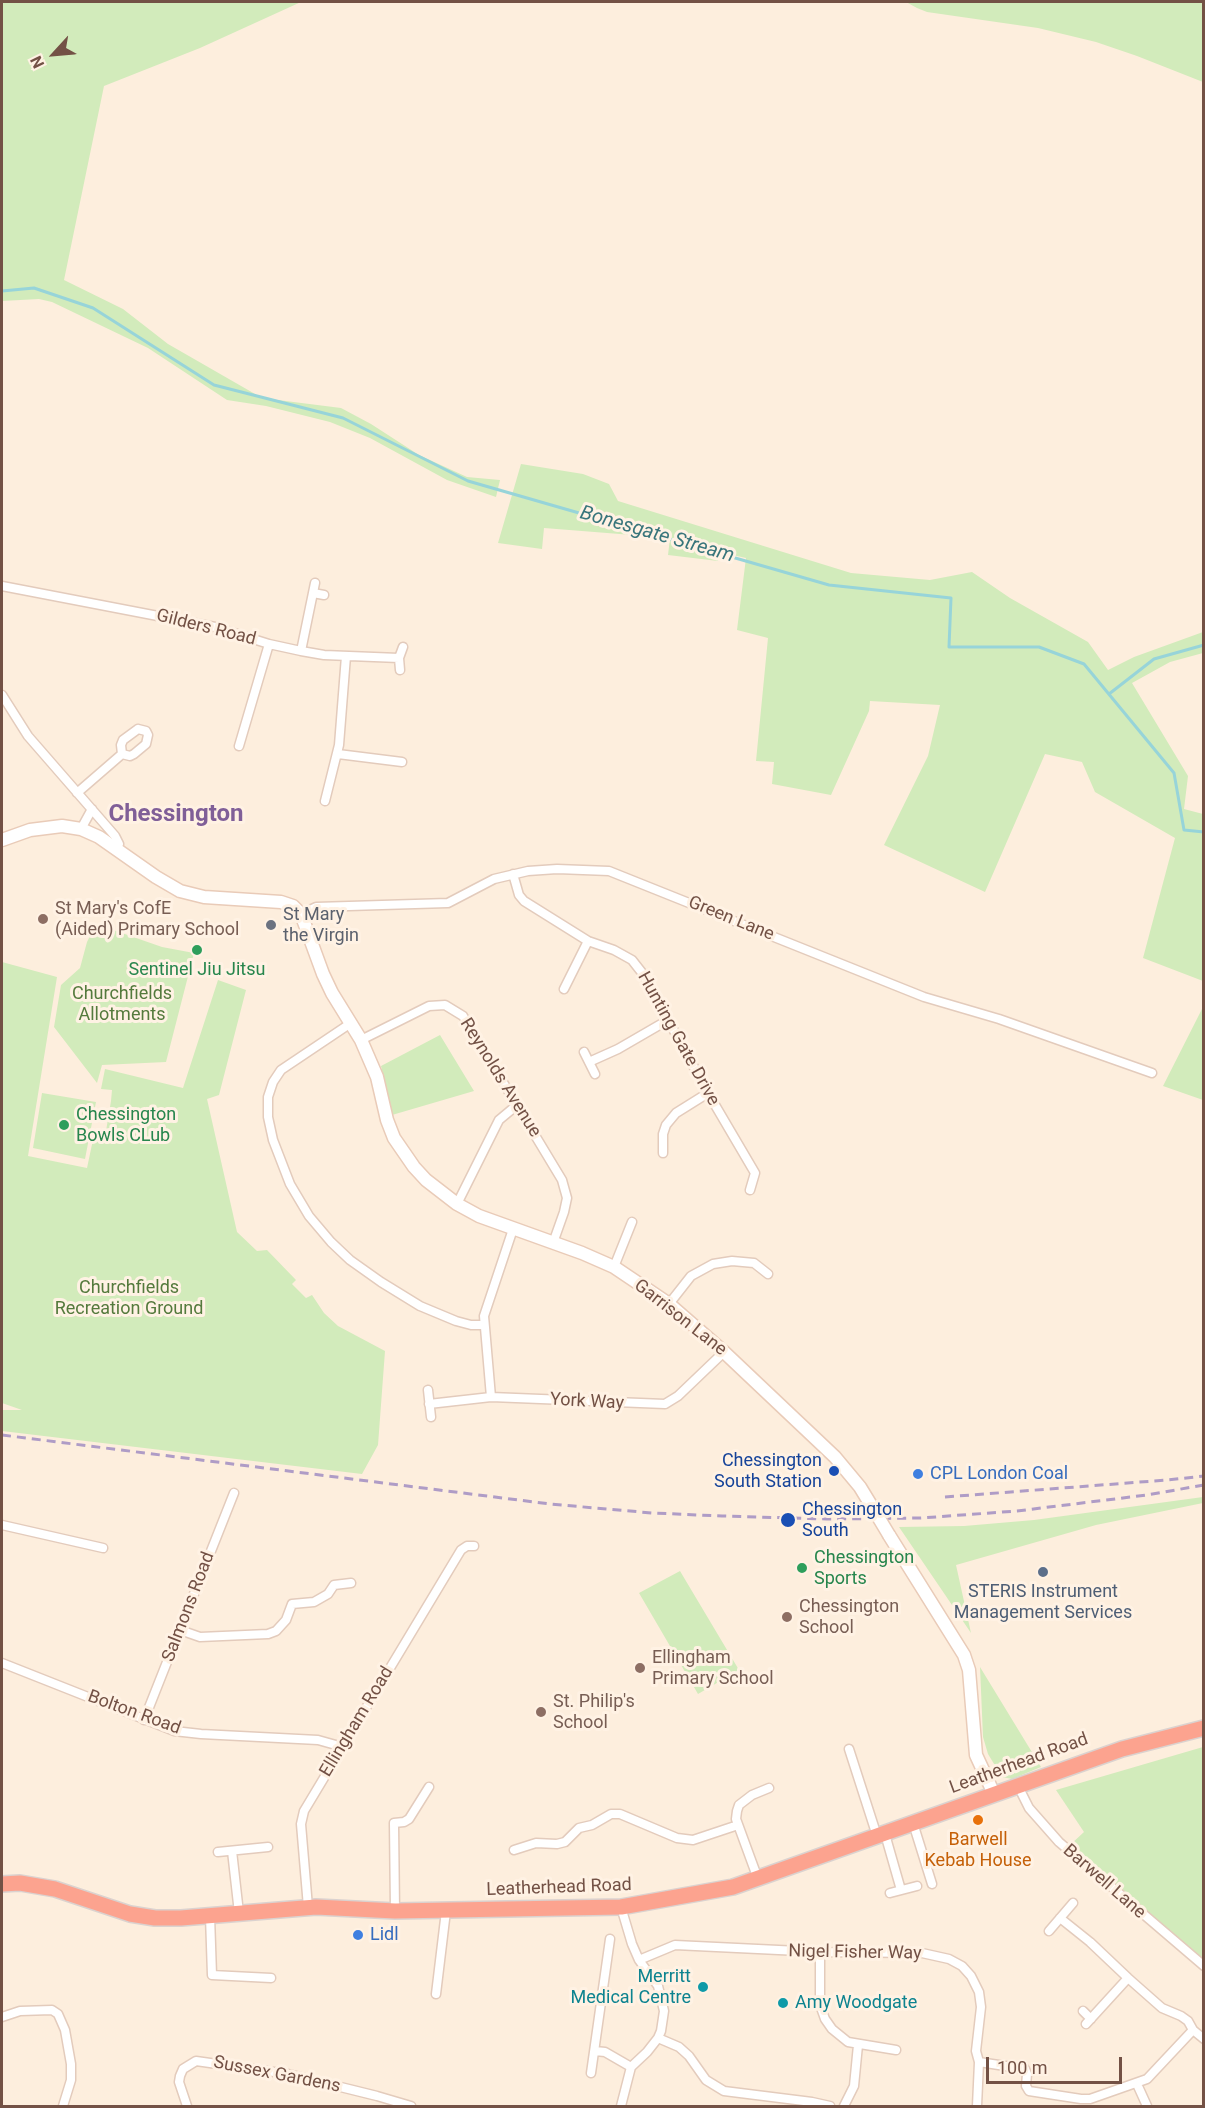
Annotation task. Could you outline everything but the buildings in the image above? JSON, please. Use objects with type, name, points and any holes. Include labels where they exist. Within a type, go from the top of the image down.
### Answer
[{"type":"highway","name":"Leatherhead Road","points":[[2,1884],[20,1883],[55,1889],[130,1914],[155,1918],[210,1916],[308,1907],[446,1911],[621,1907],[708,1892],[758,1879],[1122,1749],[1203,1728]]},
{"type":"street","points":[[301,651],[315,583]]},
{"type":"street","name":"Gilders Road","points":[[2,586],[216,627],[268,644],[301,651],[399,658]]},
{"type":"street","points":[[313,593],[324,595]]},
{"type":"street","points":[[239,746],[268,644]]},
{"type":"street","points":[[400,670],[399,658],[403,647]]},
{"type":"street","points":[[324,801],[338,754],[344,705],[346,656]]},
{"type":"street","points":[[2,695],[28,736],[118,840],[119,844],[116,849]]},
{"type":"street","points":[[389,761],[390,750]]},
{"type":"street","points":[[77,793],[122,754]]},
{"type":"street","points":[[338,754],[402,762]]},
{"type":"street","points":[[81,829],[92,809]]},
{"type":"street","points":[[2,840],[30,830],[62,826],[81,829],[99,837],[180,891],[204,897],[287,903],[301,914]]},
{"type":"street","name":"Green Lane","points":[[301,914],[316,908],[448,903],[495,879],[513,874],[556,869],[609,871],[924,997],[999,1019],[1152,1073]]},
{"type":"street","name":"Hunting Gate Drive","points":[[513,874],[519,895],[524,901],[588,941],[614,950],[632,960],[643,974],[754,1173],[750,1190]]},
{"type":"street","name":"Garrison Lane","points":[[301,914],[323,974],[361,1040],[377,1077],[387,1120],[394,1138],[426,1180],[457,1204],[479,1216],[614,1267],[669,1304],[724,1352],[839,1460],[860,1487],[964,1656],[969,1670],[976,1755],[994,1794]]},
{"type":"street","points":[[564,989],[588,941]]},
{"type":"street","name":"Reynolds Avenue","points":[[361,1040],[429,1006],[445,1005],[464,1016],[562,1180],[567,1197],[554,1243]]},
{"type":"street","points":[[589,1062],[618,1049],[668,1020]]},
{"type":"street","points":[[351,1023],[281,1070],[273,1082],[268,1097],[268,1117],[273,1140],[290,1185],[309,1216],[350,1260],[420,1306],[456,1321],[471,1325],[484,1325]]},
{"type":"street","points":[[584,1052],[595,1074]]},
{"type":"street","points":[[663,1153],[663,1134],[666,1125],[676,1113],[708,1093]]},
{"type":"street","points":[[457,1204],[499,1120],[517,1105]]},
{"type":"street","points":[[614,1267],[632,1222]]},
{"type":"street","points":[[492,1397],[484,1316],[513,1229]]},
{"type":"street","points":[[669,1304],[692,1276],[713,1264],[732,1261],[754,1263],[768,1274]]},
{"type":"street","name":"York Way","points":[[429,1404],[492,1397],[665,1404],[678,1396],[724,1352]]},
{"type":"street","points":[[428,1390],[431,1417]]},
{"type":"street","name":"Salmons Road","points":[[144,1720],[234,1493]]},
{"type":"street","points":[[2,1525],[103,1548]]},
{"type":"street","name":"Ellingham Road","points":[[308,1907],[301,1817],[461,1550],[467,1546],[474,1546]]},
{"type":"street","points":[[180,1630],[200,1637],[268,1634],[276,1631],[286,1620],[292,1604],[314,1602],[328,1594],[334,1586],[351,1583]]},
{"type":"street","name":"Bolton Road","points":[[2,1664],[174,1731],[318,1740],[343,1747]]},
{"type":"street","points":[[849,1749],[901,1890]]},
{"type":"street","name":"Barwell Lane","points":[[1018,1786],[1029,1808],[1059,1842],[1203,1966]]},
{"type":"street","points":[[395,1911],[394,1823],[409,1819],[429,1787]]},
{"type":"street","points":[[758,1879],[736,1819],[739,1805],[752,1795],[769,1788]]},
{"type":"street","points":[[514,1850],[536,1843],[565,1842],[579,1828],[592,1825],[611,1814],[620,1814],[677,1838],[693,1839],[738,1825]]},
{"type":"street","points":[[913,1823],[932,1884]]},
{"type":"street","points":[[218,1852],[268,1847]]},
{"type":"street","points":[[232,1851],[239,1913]]},
{"type":"street","points":[[890,1893],[917,1886]]},
{"type":"street","points":[[1049,1931],[1073,1903]]},
{"type":"street","points":[[621,1907],[627,1931],[639,1960],[658,1986],[664,2011],[658,2038],[631,2067],[621,2106]]},
{"type":"street","points":[[436,1994],[446,1911]]},
{"type":"street","points":[[210,1916],[212,1975],[271,1978]]},
{"type":"street","points":[[1060,1918],[1090,1942],[1162,2008],[1181,2016],[1203,2039]]},
{"type":"street","points":[[591,2073],[590,2056],[611,1952],[610,1939]]},
{"type":"street","name":"Nigel Fisher Way","points":[[639,1960],[675,1945],[820,1952],[922,1953],[949,1959],[962,1966],[974,1981],[979,1992],[981,2007],[976,2051],[980,2062],[977,2106]]},
{"type":"street","points":[[820,1952],[820,2005],[825,2019],[840,2037],[848,2042],[896,2050]]},
{"type":"street","points":[[1083,2011],[1088,2021],[1128,1978]]},
{"type":"street","points":[[2,2017],[20,2011],[52,2010],[58,2014],[65,2030],[71,2064],[71,2080],[63,2106]]},
{"type":"street","points":[[980,2062],[985,2065],[1025,2069],[1026,2086],[1029,2091],[1080,2103],[1147,2079],[1193,2030]]},
{"type":"street","points":[[658,2038],[679,2047],[689,2056],[706,2080],[724,2091],[830,2106]]},
{"type":"street","points":[[844,2106],[854,2086],[858,2045]]},
{"type":"street","points":[[590,2056],[605,2052],[631,2067]]},
{"type":"street","name":"Sussex Gardens","points":[[187,2106],[179,2082],[180,2076],[183,2069],[196,2061],[288,2074],[410,2106]]},
{"type":"street","points":[[1137,2084],[1147,2106]]},
{"type":"green space","points":[[2,2],[301,2],[200,48],[104,86],[64,280],[123,309],[168,344],[262,398],[341,408],[419,455],[467,477],[500,480],[496,497],[447,480],[370,438],[330,422],[266,406],[227,400],[148,348],[52,302],[39,299],[2,301]]},
{"type":"green space","points":[[906,2],[1203,2],[1203,82],[1096,42],[1038,28],[927,12]]},
{"type":"green space","points":[[521,464],[583,474],[609,484],[618,501],[851,573],[930,580],[972,572],[1010,598],[1088,642],[1108,670],[1134,657],[1203,632],[1203,653],[1170,662],[1132,683],[1188,776],[1184,809],[1203,814],[1203,981],[1143,958],[1175,838],[1095,792],[1082,762],[1045,754],[985,892],[884,845],[928,756],[940,705],[870,701],[869,711],[831,795],[772,784],[774,762],[756,761],[768,638],[737,630],[746,558],[719,552],[718,561],[668,555],[670,538],[544,528],[542,549],[498,543]]},
{"type":"green space","name":"Churchfields Allotments","points":[[96,924],[162,947],[194,953],[166,1062],[102,1065],[97,1083],[54,1027],[61,985],[80,968],[87,942]]},
{"type":"green space","name":"Churchfields Recreation Ground","points":[[2,962],[57,977],[28,1156],[87,1168],[94,1135],[100,1137],[106,1131],[112,1090],[101,1089],[105,1069],[183,1088],[218,980],[246,990],[219,1095],[207,1099],[237,1232],[257,1251],[267,1250],[296,1280],[292,1284],[306,1298],[312,1295],[324,1313],[338,1326],[385,1351],[378,1445],[362,1474],[2,1431],[2,1410],[22,1410],[2,1403]]},
{"type":"green space","points":[[1203,1007],[1203,1100],[1163,1086]]},
{"type":"green space","points":[[440,1035],[474,1091],[392,1115],[381,1066]]},
{"type":"green space","name":"Chessington Bowls CLub","points":[[42,1093],[96,1102],[85,1159],[33,1148]]},
{"type":"green space","points":[[1203,1497],[1203,1503],[1096,1525],[956,1565],[971,1633],[899,1527],[964,1526],[1034,1520]]},
{"type":"green space","points":[[680,1571],[739,1670],[698,1694],[639,1593]]},
{"type":"green space","points":[[980,1667],[1041,1767],[1012,1779],[1002,1777],[988,1754],[983,1737]]},
{"type":"green space","points":[[1203,1747],[1203,1959],[1070,1845],[1084,1832],[1056,1790]]},
{"type":"waterway","name":"Bonesgate Stream","points":[[2,291],[34,288],[93,308],[214,385],[343,418],[468,481],[829,585],[951,598],[949,647],[1039,647],[1084,664],[1174,773],[1184,830],[1204,832]]},
{"type":"waterway","points":[[1109,694],[1154,659],[1204,645]]},
{"type":"railway","points":[[2,1435],[550,1504],[652,1513],[722,1516],[827,1519],[921,1518],[1017,1511],[1147,1495],[1204,1485]]},
{"type":"railway","points":[[945,1497],[1204,1476]]},
{"type":"place","name":"St Mary's CofE (Aided) Primary School","points":[[43,919]]},
{"type":"place","name":"St Mary the Virgin","points":[[271,925]]},
{"type":"place","name":"Sentinel Jiu Jitsu","points":[[197,950]]},
{"type":"place","name":"Chessington Bowls CLub","points":[[64,1125]]},
{"type":"place","name":"Chessington South Station","points":[[834,1471]]},
{"type":"place","name":"CPL London Coal","points":[[918,1474]]},
{"type":"place","name":"Chessington South","points":[[788,1520]]},
{"type":"place","name":"Chessington Sports","points":[[802,1568]]},
{"type":"place","name":"STERIS Instrument Management Services","points":[[1043,1572]]},
{"type":"place","name":"Chessington School","points":[[787,1617]]},
{"type":"place","name":"Ellingham Primary School","points":[[640,1668]]},
{"type":"place","name":"St. Philip's School","points":[[541,1712]]},
{"type":"place","name":"Barwell Kebab House","points":[[978,1820]]},
{"type":"place","name":"Lidl","points":[[358,1935]]},
{"type":"place","name":"Merritt Medical Centre","points":[[703,1987]]},
{"type":"place","name":"Amy Woodgate","points":[[783,2003]]},
{"type":"district","name":"Chessington","points":[[176,815]]}]
